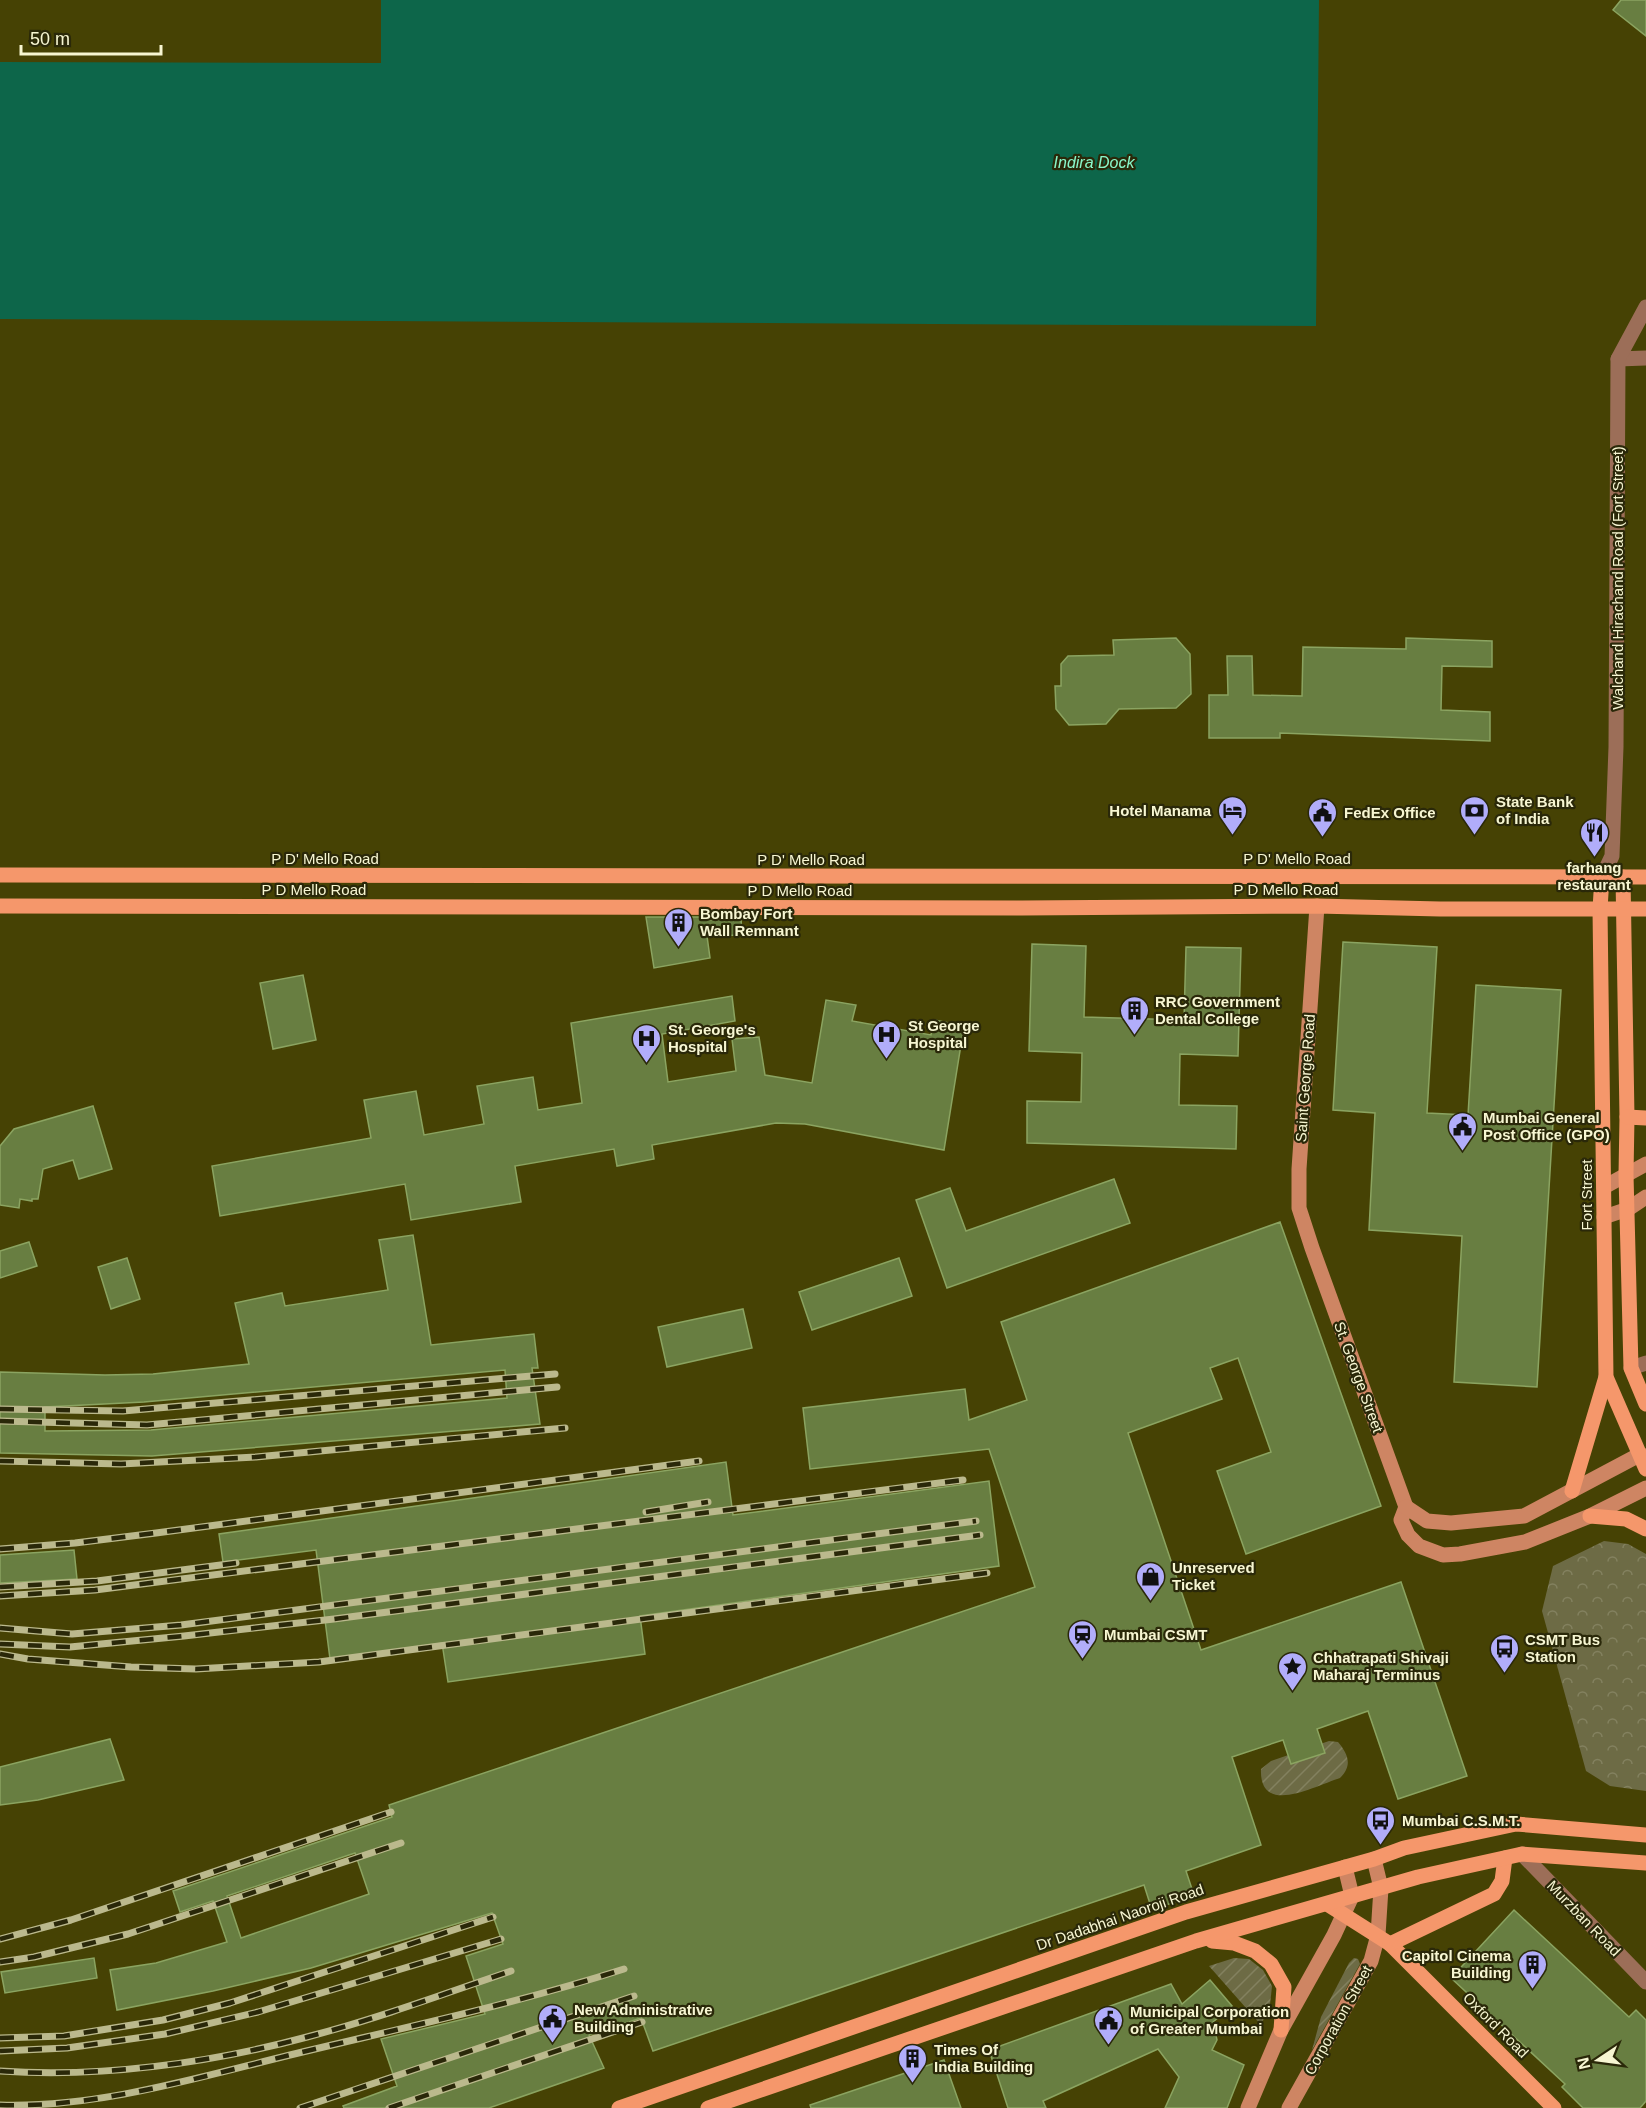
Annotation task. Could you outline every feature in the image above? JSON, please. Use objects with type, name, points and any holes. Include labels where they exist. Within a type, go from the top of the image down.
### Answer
[{"type":"main road","name":"P D' Mello Road","points":[[0,875],[1646,877]]},
{"type":"main road","name":"Fort Street","points":[[1602,877],[1600,909],[1606,1377],[1644,1460]]},
{"type":"main road","points":[[1623,877],[1626,1175],[1631,1368],[1646,1404]]},
{"type":"main road","name":"P D Mello Road","points":[[0,906],[1022,908],[1317,906],[1440,909],[1646,909]]},
{"type":"main road","name":"Saint George Road","points":[[1312,1248],[1299,1208],[1299,1169],[1317,906]]},
{"type":"main road","points":[[1627,1117],[1646,1118]]},
{"type":"main road","points":[[1604,1187],[1646,1164]]},
{"type":"main road","points":[[1604,1217],[1628,1209],[1646,1197]]},
{"type":"main road","name":"St. George Street","points":[[1312,1248],[1406,1506]]},
{"type":"main road","points":[[1572,1491],[1606,1377]]},
{"type":"main road","points":[[1644,1460],[1572,1491],[1524,1516],[1451,1522],[1427,1521],[1406,1506],[1401,1520],[1408,1535],[1419,1546],[1443,1555],[1525,1542],[1590,1516],[1646,1488]]},
{"type":"main road","points":[[1590,1516],[1626,1519],[1646,1529]]},
{"type":"main road","name":"Dr Dadabhai Naoroji Road","points":[[618,2108],[1186,1912],[1374,1859],[1404,1848],[1516,1824],[1646,1835]]},
{"type":"main road","points":[[708,2108],[1196,1941],[1418,1877],[1522,1854],[1646,1863]]},
{"type":"main road","points":[[1384,1940],[1494,1894],[1503,1881],[1505,1858]]},
{"type":"main road","name":"Corporation Street","points":[[1289,2108],[1384,1940],[1381,1888],[1374,1859]]},
{"type":"main road","points":[[1248,2108],[1281,2030],[1334,1935],[1352,1896],[1345,1867]]},
{"type":"main road","name":"Oxford Road","points":[[1327,1904],[1384,1940],[1554,2108]]},
{"type":"main road","points":[[1196,1941],[1234,1943],[1255,1952],[1271,1964],[1284,1987],[1281,2030]]},
{"type":"street","name":"Walchand Hirachand Road (Fort Street)","points":[[1602,877],[1612,856],[1616,747],[1618,359],[1646,307]]},
{"type":"street","points":[[1628,339],[1646,338]]},
{"type":"street","points":[[1618,359],[1646,358]]},
{"type":"street","name":"Walchand Hirachand Road (Fort Street)","points":[[1612,856],[1623,877]]},
{"type":"street","points":[[1631,1368],[1646,1363]]},
{"type":"street","name":"Murzban Road","points":[[1522,1854],[1646,1982]]},
{"type":"green space","points":[[1604,1541],[1628,1544],[1646,1554],[1646,1791],[1610,1786],[1586,1771],[1542,1611],[1553,1566]]},
{"type":"green space","points":[[1329,1741],[1338,1742],[1348,1760],[1347,1769],[1340,1778],[1290,1794],[1279,1795],[1269,1792],[1263,1783],[1261,1769],[1271,1761]]},
{"type":"green space","points":[[1234,1958],[1249,1959],[1263,1970],[1272,1986],[1270,2005],[1261,2025],[1209,1966]]},
{"type":"green space","points":[[1354,1958],[1358,1959],[1360,1964],[1312,2050],[1321,2017],[1349,1963]]},
{"type":"water","name":"Indira Dock","points":[[381,0],[1319,0],[1316,326],[0,319],[0,62],[381,63]]},
{"type":"building","points":[[1621,0],[1646,0],[1646,36],[1613,10]]},
{"type":"building","points":[[1176,638],[1190,654],[1191,694],[1176,708],[1119,709],[1106,724],[1069,725],[1056,709],[1055,686],[1061,686],[1061,664],[1068,656],[1114,655],[1113,640]]},
{"type":"building","points":[[1406,638],[1492,641],[1492,667],[1442,666],[1441,710],[1490,712],[1490,741],[1280,733],[1280,738],[1209,738],[1209,695],[1228,695],[1227,656],[1252,656],[1253,695],[1302,696],[1303,647],[1406,649]]},
{"type":"building","name":"Bombay Fort Wall Remnant","points":[[646,917],[704,917],[705,920],[741,918],[742,935],[707,936],[710,958],[654,968]]},
{"type":"building","name":"Mumbai General Post Office (GPO)","points":[[1343,942],[1437,947],[1427,1113],[1468,1115],[1476,985],[1561,990],[1537,1387],[1454,1382],[1462,1236],[1369,1230],[1375,1113],[1333,1110]]},
{"type":"building","name":"RRC Government Dental College","points":[[1032,944],[1086,946],[1084,1017],[1184,1020],[1186,947],[1241,948],[1238,1056],[1180,1054],[1179,1105],[1237,1106],[1236,1149],[1027,1143],[1027,1101],[1081,1102],[1082,1053],[1029,1051]]},
{"type":"building","points":[[303,975],[316,1040],[273,1049],[260,983]]},
{"type":"building","points":[[732,996],[735,1021],[662,1034],[668,1082],[736,1071],[732,1039],[759,1037],[765,1075],[812,1083],[826,1000],[856,1005],[852,1021],[931,1035],[934,1020],[964,1026],[944,1150],[805,1124],[776,1123],[652,1145],[654,1159],[617,1166],[614,1149],[515,1166],[521,1202],[411,1220],[405,1184],[220,1216],[212,1166],[371,1138],[364,1100],[416,1091],[424,1135],[484,1124],[477,1086],[533,1077],[538,1110],[582,1103],[571,1023]]},
{"type":"building","points":[[93,1106],[112,1169],[79,1179],[73,1160],[43,1169],[38,1199],[32,1199],[32,1201],[20,1199],[19,1208],[0,1205],[0,1146],[14,1129]]},
{"type":"building","points":[[1114,1179],[1130,1223],[947,1288],[916,1200],[950,1188],[966,1231]]},
{"type":"building","name":"Mumbai CSMT","points":[[1280,1222],[1381,1506],[1246,1554],[1217,1471],[1271,1452],[1238,1358],[1210,1368],[1222,1399],[1128,1433],[1201,1650],[1401,1582],[1467,1776],[1398,1799],[1368,1711],[1317,1729],[1325,1753],[1291,1764],[1283,1740],[1232,1757],[1261,1845],[1186,1871],[1194,1895],[1152,1910],[1144,1885],[653,2051],[641,2018],[589,2035],[604,2068],[489,2108],[344,2108],[343,2106],[397,2086],[381,2039],[485,2014],[466,1956],[503,1944],[492,1913],[311,1968],[117,2010],[110,1970],[156,1963],[227,1942],[213,1901],[180,1912],[173,1891],[392,1817],[389,1805],[1035,1587],[989,1449],[810,1469],[803,1408],[965,1389],[969,1420],[1027,1400],[1001,1322]],"holes":[[[355,1853],[369,1894],[241,1938],[227,1896]]]},
{"type":"building","points":[[413,1235],[431,1345],[534,1334],[538,1368],[532,1368],[540,1424],[152,1456],[0,1453],[0,1372],[153,1374],[249,1364],[235,1303],[282,1293],[285,1306],[388,1290],[379,1240]],"holes":[[[505,1370],[507,1398],[151,1430],[45,1431],[45,1407],[144,1402]]]},
{"type":"building","points":[[29,1242],[37,1266],[0,1278],[0,1251]]},
{"type":"building","points":[[127,1258],[140,1299],[111,1309],[98,1267]]},
{"type":"building","points":[[899,1258],[912,1296],[812,1330],[799,1292]]},
{"type":"building","points":[[743,1309],[752,1348],[667,1367],[658,1327]]},
{"type":"building","points":[[726,1462],[733,1515],[989,1481],[999,1566],[640,1616],[645,1654],[448,1682],[442,1643],[330,1659],[316,1550],[223,1562],[219,1534]]},
{"type":"building","points":[[74,1550],[77,1579],[0,1583],[0,1555]]},
{"type":"building","points":[[110,1739],[124,1780],[38,1800],[0,1805],[0,1767]]},
{"type":"building","name":"Capitol Cinema Building","points":[[1514,1910],[1629,2017],[1636,2010],[1646,2020],[1646,2101],[1640,2108],[1583,2108],[1562,2087],[1565,2084],[1451,1978]]},
{"type":"building","points":[[94,1958],[97,1978],[5,1993],[1,1972]]},
{"type":"building","name":"Municipal Corporation of Greater Mumbai","points":[[1210,1980],[1232,2006],[1213,2022],[1217,2040],[1212,2050],[1244,2065],[1227,2108],[1165,2108],[1179,2077],[1158,2049],[1043,2101],[1046,2108],[1008,2108],[989,2050],[1171,1984],[1182,2004]]},
{"type":"building","name":"Times Of India Building","points":[[944,2060],[961,2108],[811,2108],[810,2105]]},
{"type":"railway","points":[[0,1409],[123,1411],[555,1374]]},
{"type":"railway","points":[[0,1421],[147,1425],[557,1387]]},
{"type":"railway","points":[[0,1461],[121,1464],[256,1457],[565,1428]]},
{"type":"railway","points":[[0,1549],[156,1533],[699,1461]]},
{"type":"railway","points":[[0,1596],[95,1590],[963,1480]]},
{"type":"railway","points":[[646,1512],[708,1502]]},
{"type":"railway","points":[[0,1628],[72,1634],[181,1625],[976,1521]]},
{"type":"railway","points":[[0,1644],[70,1647],[184,1636],[334,1619],[980,1535]]},
{"type":"railway","points":[[0,1587],[97,1581],[236,1563]]},
{"type":"railway","points":[[0,1654],[28,1659],[131,1667],[196,1669],[319,1662],[987,1573]]},
{"type":"railway","points":[[0,1939],[71,1920],[391,1812]]},
{"type":"railway","points":[[0,1962],[34,1957],[128,1934],[401,1843]]},
{"type":"railway","points":[[0,2038],[64,2036],[163,2020],[230,2003],[493,1917]]},
{"type":"railway","points":[[0,2051],[67,2048],[165,2034],[258,2012],[501,1939]]},
{"type":"railway","points":[[0,2105],[73,2102],[183,2082],[500,2004],[624,1969]]},
{"type":"railway","points":[[0,2071],[38,2073],[116,2070],[233,2054],[359,2022],[511,1971]]},
{"type":"railway","points":[[300,2108],[634,1996]]},
{"type":"railway","points":[[389,2108],[642,2022]]},
{"type":"place","name":"Hotel Manama","points":[[1232,836]]},
{"type":"place","name":"State Bank of India","points":[[1475,836]]},
{"type":"place","name":"FedEx Office","points":[[1323,838]]},
{"type":"place","name":"farhang restaurant","points":[[1594,858]]},
{"type":"place","name":"Bombay Fort Wall Remnant","points":[[679,948]]},
{"type":"place","name":"RRC Government Dental College","points":[[1134,1036]]},
{"type":"place","name":"St George Hospital","points":[[887,1060]]},
{"type":"place","name":"St. George's Hospital","points":[[647,1064]]},
{"type":"place","name":"Mumbai General Post Office (GPO)","points":[[1462,1152]]},
{"type":"place","name":"Unreserved Ticket","points":[[1151,1602]]},
{"type":"place","name":"Mumbai CSMT","points":[[1083,1660]]},
{"type":"place","name":"CSMT Bus Station","points":[[1504,1674]]},
{"type":"place","name":"Chhatrapati Shivaji Maharaj Terminus","points":[[1292,1692]]},
{"type":"place","name":"Mumbai C.S.M.T.","points":[[1381,1846]]},
{"type":"place","name":"Capitol Cinema Building","points":[[1532,1990]]},
{"type":"place","name":"New Administrative Building","points":[[553,2044]]},
{"type":"place","name":"Municipal Corporation of Greater Mumbai","points":[[1109,2046]]},
{"type":"place","name":"Times Of India Building","points":[[913,2084]]}]
